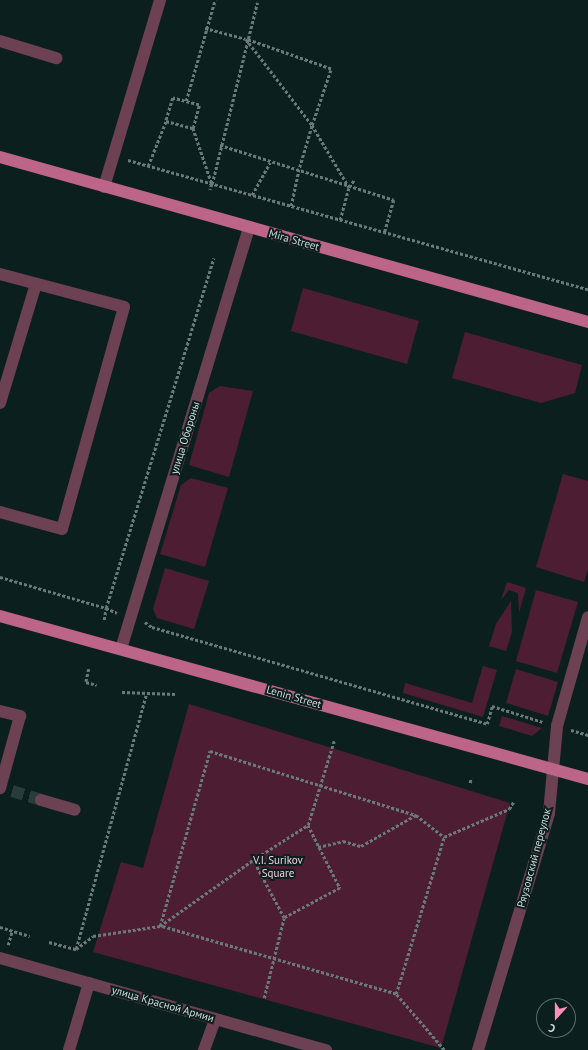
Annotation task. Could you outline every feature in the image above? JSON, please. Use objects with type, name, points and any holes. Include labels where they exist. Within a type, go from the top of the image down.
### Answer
[{"type":"main road","name":"Mira Street","points":[[0,157],[588,322]]},
{"type":"main road","name":"Lenin Street","points":[[0,616],[588,780]]},
{"type":"street","points":[[104,187],[160,0]]},
{"type":"street","points":[[0,41],[56,58]]},
{"type":"street","name":"улица Обороны","points":[[120,649],[249,227]]},
{"type":"street","points":[[0,274],[124,307],[62,529],[0,512]]},
{"type":"street","points":[[0,403],[36,284]]},
{"type":"street","name":"Ряузовский переулок","points":[[478,1050],[549,813],[551,769],[556,726],[588,618]]},
{"type":"street","points":[[0,711],[20,716],[4,788]]},
{"type":"street","points":[[41,800],[75,810]]},
{"type":"street","name":"улица Красной Армии","points":[[0,958],[326,1050]]},
{"type":"street","points":[[69,1050],[89,983]]},
{"type":"street","points":[[204,1050],[215,1019]]},
{"type":"path","points":[[186,101],[214,0]]},
{"type":"path","points":[[210,190],[246,39],[257,3]]},
{"type":"path","points":[[205,28],[246,39],[331,69],[298,172],[291,206]]},
{"type":"path","points":[[246,39],[312,125],[349,187]]},
{"type":"path","points":[[148,166],[173,98],[186,101],[199,105],[192,128],[212,184]]},
{"type":"path","points":[[166,120],[192,128]]},
{"type":"path","points":[[220,145],[298,172],[394,200],[385,232]]},
{"type":"path","points":[[113,156],[588,289]]},
{"type":"path","points":[[252,195],[270,163]]},
{"type":"path","points":[[340,220],[349,187],[354,180]]},
{"type":"path","points":[[104,620],[106,608],[214,258]]},
{"type":"path","points":[[0,577],[106,608],[119,614]]},
{"type":"path","points":[[143,621],[152,628],[487,726],[492,706],[588,735]]},
{"type":"path","points":[[89,670],[86,682],[97,685]]},
{"type":"path","points":[[122,692],[175,694]]},
{"type":"path","points":[[76,949],[146,694]]},
{"type":"path","points":[[284,918],[340,888],[308,826],[334,741]]},
{"type":"path","points":[[160,926],[210,751],[416,815],[444,837]]},
{"type":"path","points":[[470,783],[471,778]]},
{"type":"path","points":[[396,994],[444,837],[508,809],[514,801]]},
{"type":"path","points":[[318,847],[343,841],[361,846],[416,815]]},
{"type":"path","points":[[160,926],[253,860],[308,826]]},
{"type":"path","points":[[253,860],[284,918],[264,998]]},
{"type":"path","points":[[76,949],[93,936],[160,926],[396,994],[444,1050]]},
{"type":"path","points":[[0,927],[30,936]]},
{"type":"path","points":[[8,947],[12,930]]},
{"type":"path","points":[[49,942],[76,949]]},
{"type":"green space","points":[[303,288],[419,321],[407,364],[291,331]]},
{"type":"green space","points":[[465,332],[582,365],[575,393],[541,403],[452,378]]},
{"type":"green space","points":[[220,386],[253,391],[229,477],[189,465],[209,393]]},
{"type":"green space","points":[[563,474],[588,481],[588,569],[584,582],[536,567]]},
{"type":"green space","points":[[191,478],[228,488],[205,567],[160,554],[181,485]]},
{"type":"green space","points":[[165,568],[209,581],[194,629],[157,618],[153,609]]},
{"type":"green space","points":[[507,582],[526,588],[519,613],[518,593],[509,590],[501,600]]},
{"type":"green space","points":[[536,590],[578,602],[557,673],[516,661]]},
{"type":"green space","points":[[511,601],[512,632],[506,651],[489,646],[496,624]]},
{"type":"green space","points":[[483,666],[497,670],[483,717],[403,693],[405,683],[472,703]]},
{"type":"green space","points":[[516,669],[558,682],[548,716],[506,703]]},
{"type":"green space","name":"V.I. Surikov Square","points":[[189,704],[510,803],[441,1048],[93,952],[121,862],[143,868]]},
{"type":"green space","points":[[502,716],[542,728],[532,736],[499,726]]},
{"type":"tunnel","points":[[12,791],[41,800]]}]
